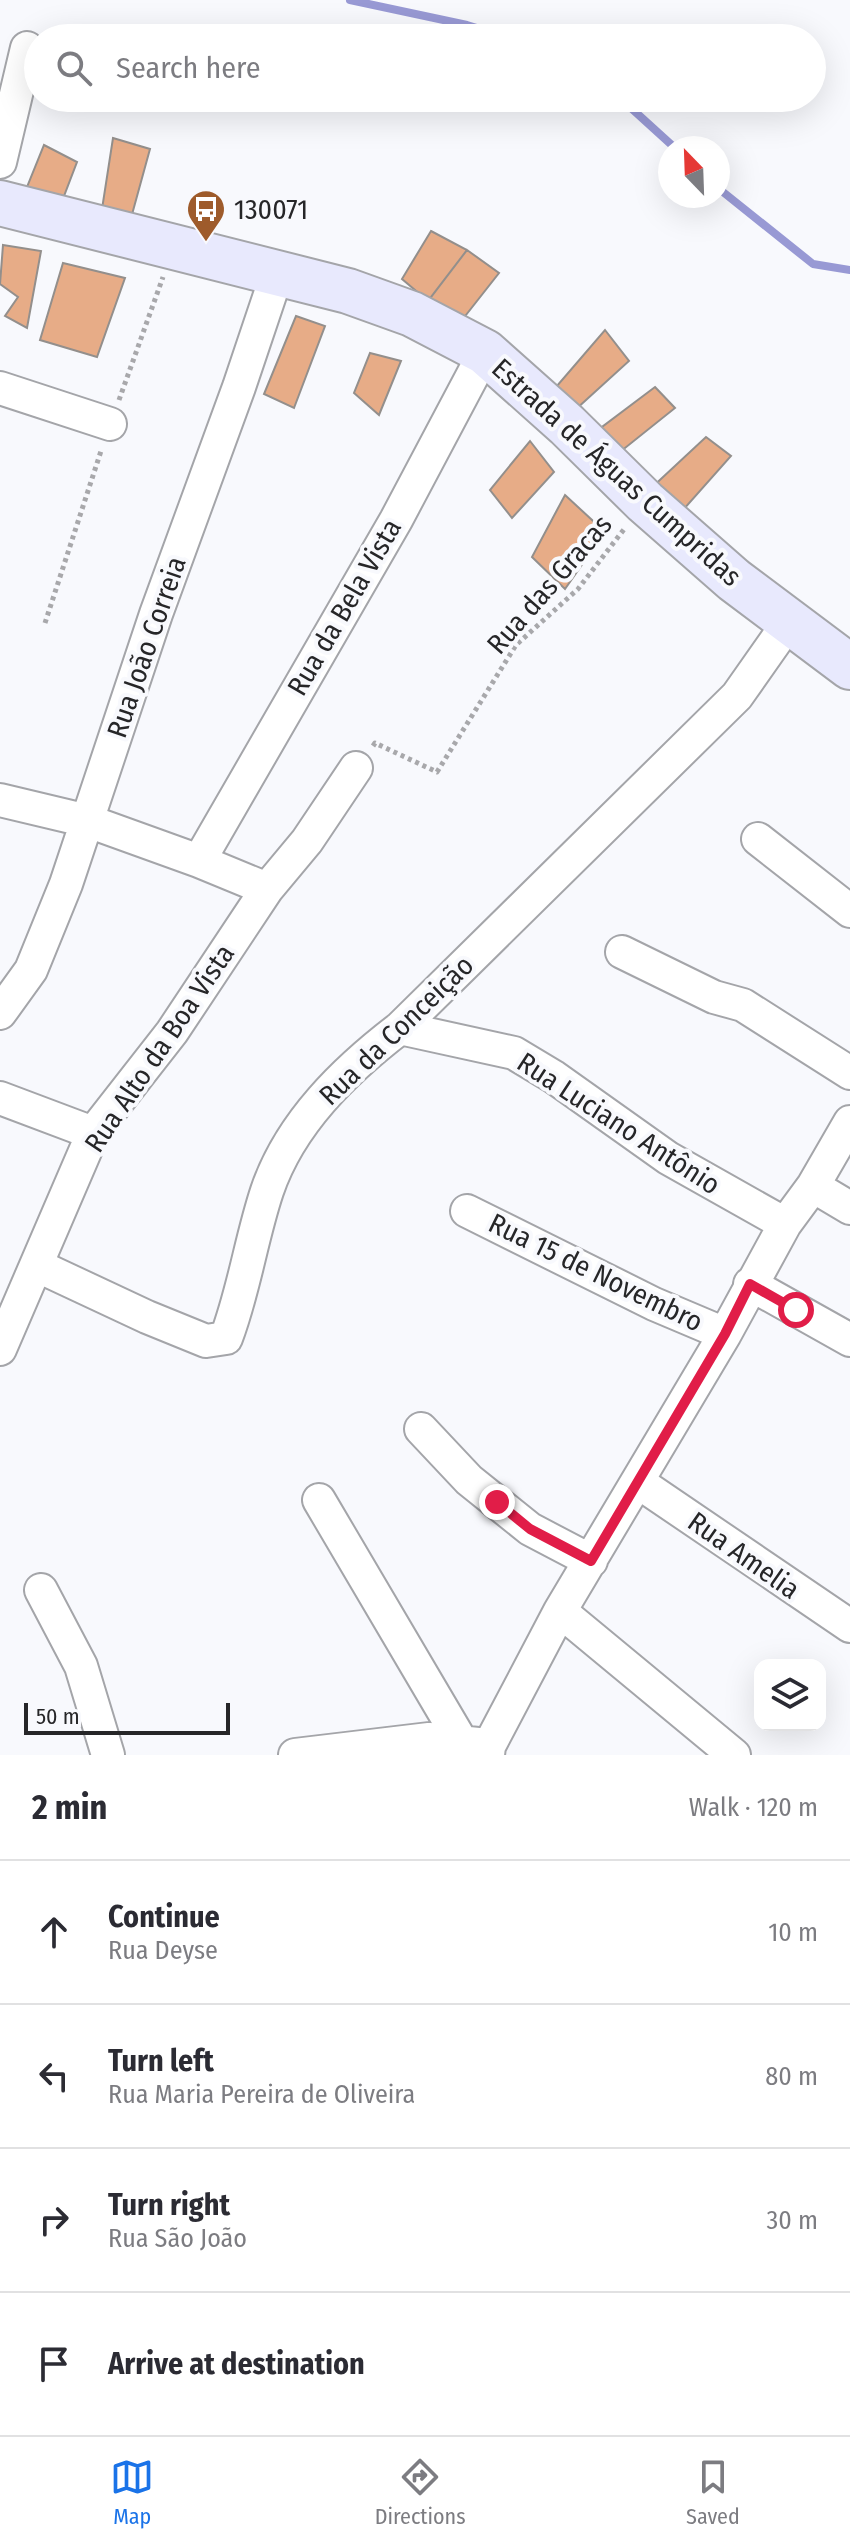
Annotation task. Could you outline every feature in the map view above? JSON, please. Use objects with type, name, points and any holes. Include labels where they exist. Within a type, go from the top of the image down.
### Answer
[{"type":"main road","name":"Estrada de Águas Cumpridas","points":[[0,203],[384,303],[485,352],[567,425],[645,502],[734,580],[850,667]]},
{"type":"street","points":[[0,162],[24,61]]},
{"type":"street","name":"Rua João Correia","points":[[0,1013],[31,970],[66,884],[156,614],[277,274]]},
{"type":"street","name":"Rua da Bela Vista","points":[[199,861],[396,520],[485,352]]},
{"type":"street","points":[[0,388],[110,424]]},
{"type":"street","name":"Rua da Conceição","points":[[38,1266],[206,1341],[226,1338],[267,1191],[295,1134],[365,1054],[400,1028],[737,696],[789,622]]},
{"type":"street","name":"Rua Alto da Boa Vista","points":[[0,1349],[93,1133],[172,1032],[267,889],[307,841],[356,768]]},
{"type":"street","points":[[0,800],[88,821],[267,889]]},
{"type":"street","points":[[758,839],[850,911]]},
{"type":"street","points":[[622,952],[714,997],[743,1005],[850,1073]]},
{"type":"street","name":"Rua Luciano Antônio","points":[[400,1028],[514,1053],[554,1077],[668,1158],[785,1224]]},
{"type":"street","points":[[0,1098],[93,1133]]},
{"type":"street","points":[[480,1747],[725,1334],[785,1224],[813,1186],[850,1122]]},
{"type":"street","points":[[813,1186],[850,1208]]},
{"type":"street","name":"Rua 15 de Novembro","points":[[467,1211],[654,1304],[725,1334]]},
{"type":"street","points":[[750,1284],[850,1340]]},
{"type":"street","points":[[421,1429],[469,1480],[530,1529],[591,1561]]},
{"type":"street","name":"Rua Amelia","points":[[638,1482],[850,1626]]},
{"type":"street","points":[[319,1500],[480,1747]]},
{"type":"street","points":[[41,1590],[81,1666],[108,1755]]},
{"type":"street","points":[[560,1611],[734,1755]]},
{"type":"street","points":[[295,1755],[429,1739],[480,1747]]},
{"type":"path","name":"Rua das Gracas","points":[[356,768],[375,743],[437,772],[516,645],[578,589],[645,502]]},
{"type":"building","points":[[113,138],[150,149],[128,229],[100,222]]},
{"type":"building","points":[[44,145],[77,162],[59,209],[25,192]]},
{"type":"building","points":[[431,231],[467,250],[428,301],[402,279]]},
{"type":"building","points":[[3,245],[41,251],[27,328],[5,316],[18,297],[0,284]]},
{"type":"building","points":[[467,250],[499,273],[462,320],[428,301]]},
{"type":"building","points":[[63,263],[125,278],[97,357],[40,340]]},
{"type":"building","points":[[296,316],[325,326],[294,408],[264,394]]},
{"type":"building","points":[[605,330],[629,361],[575,410],[556,387]]},
{"type":"building","points":[[370,353],[401,361],[379,415],[354,393]]},
{"type":"building","points":[[655,387],[675,408],[615,456],[594,433]]},
{"type":"building","points":[[706,437],[731,456],[675,519],[648,491]]},
{"type":"building","points":[[530,441],[554,472],[512,518],[490,490]]},
{"type":"building","points":[[565,495],[605,532],[565,589],[532,557]]},
{"type":"waterway","points":[[350,0],[462,24]]},
{"type":"waterway","points":[[635,112],[662,136]]},
{"type":"waterway","points":[[730,198],[813,264],[850,270]]},
{"type":"place","name":"130071","points":[[206,243]]},
{"type":"route","points":[[497,1502],[530,1529],[591,1561],[725,1334],[750,1284],[796,1310]]}]
